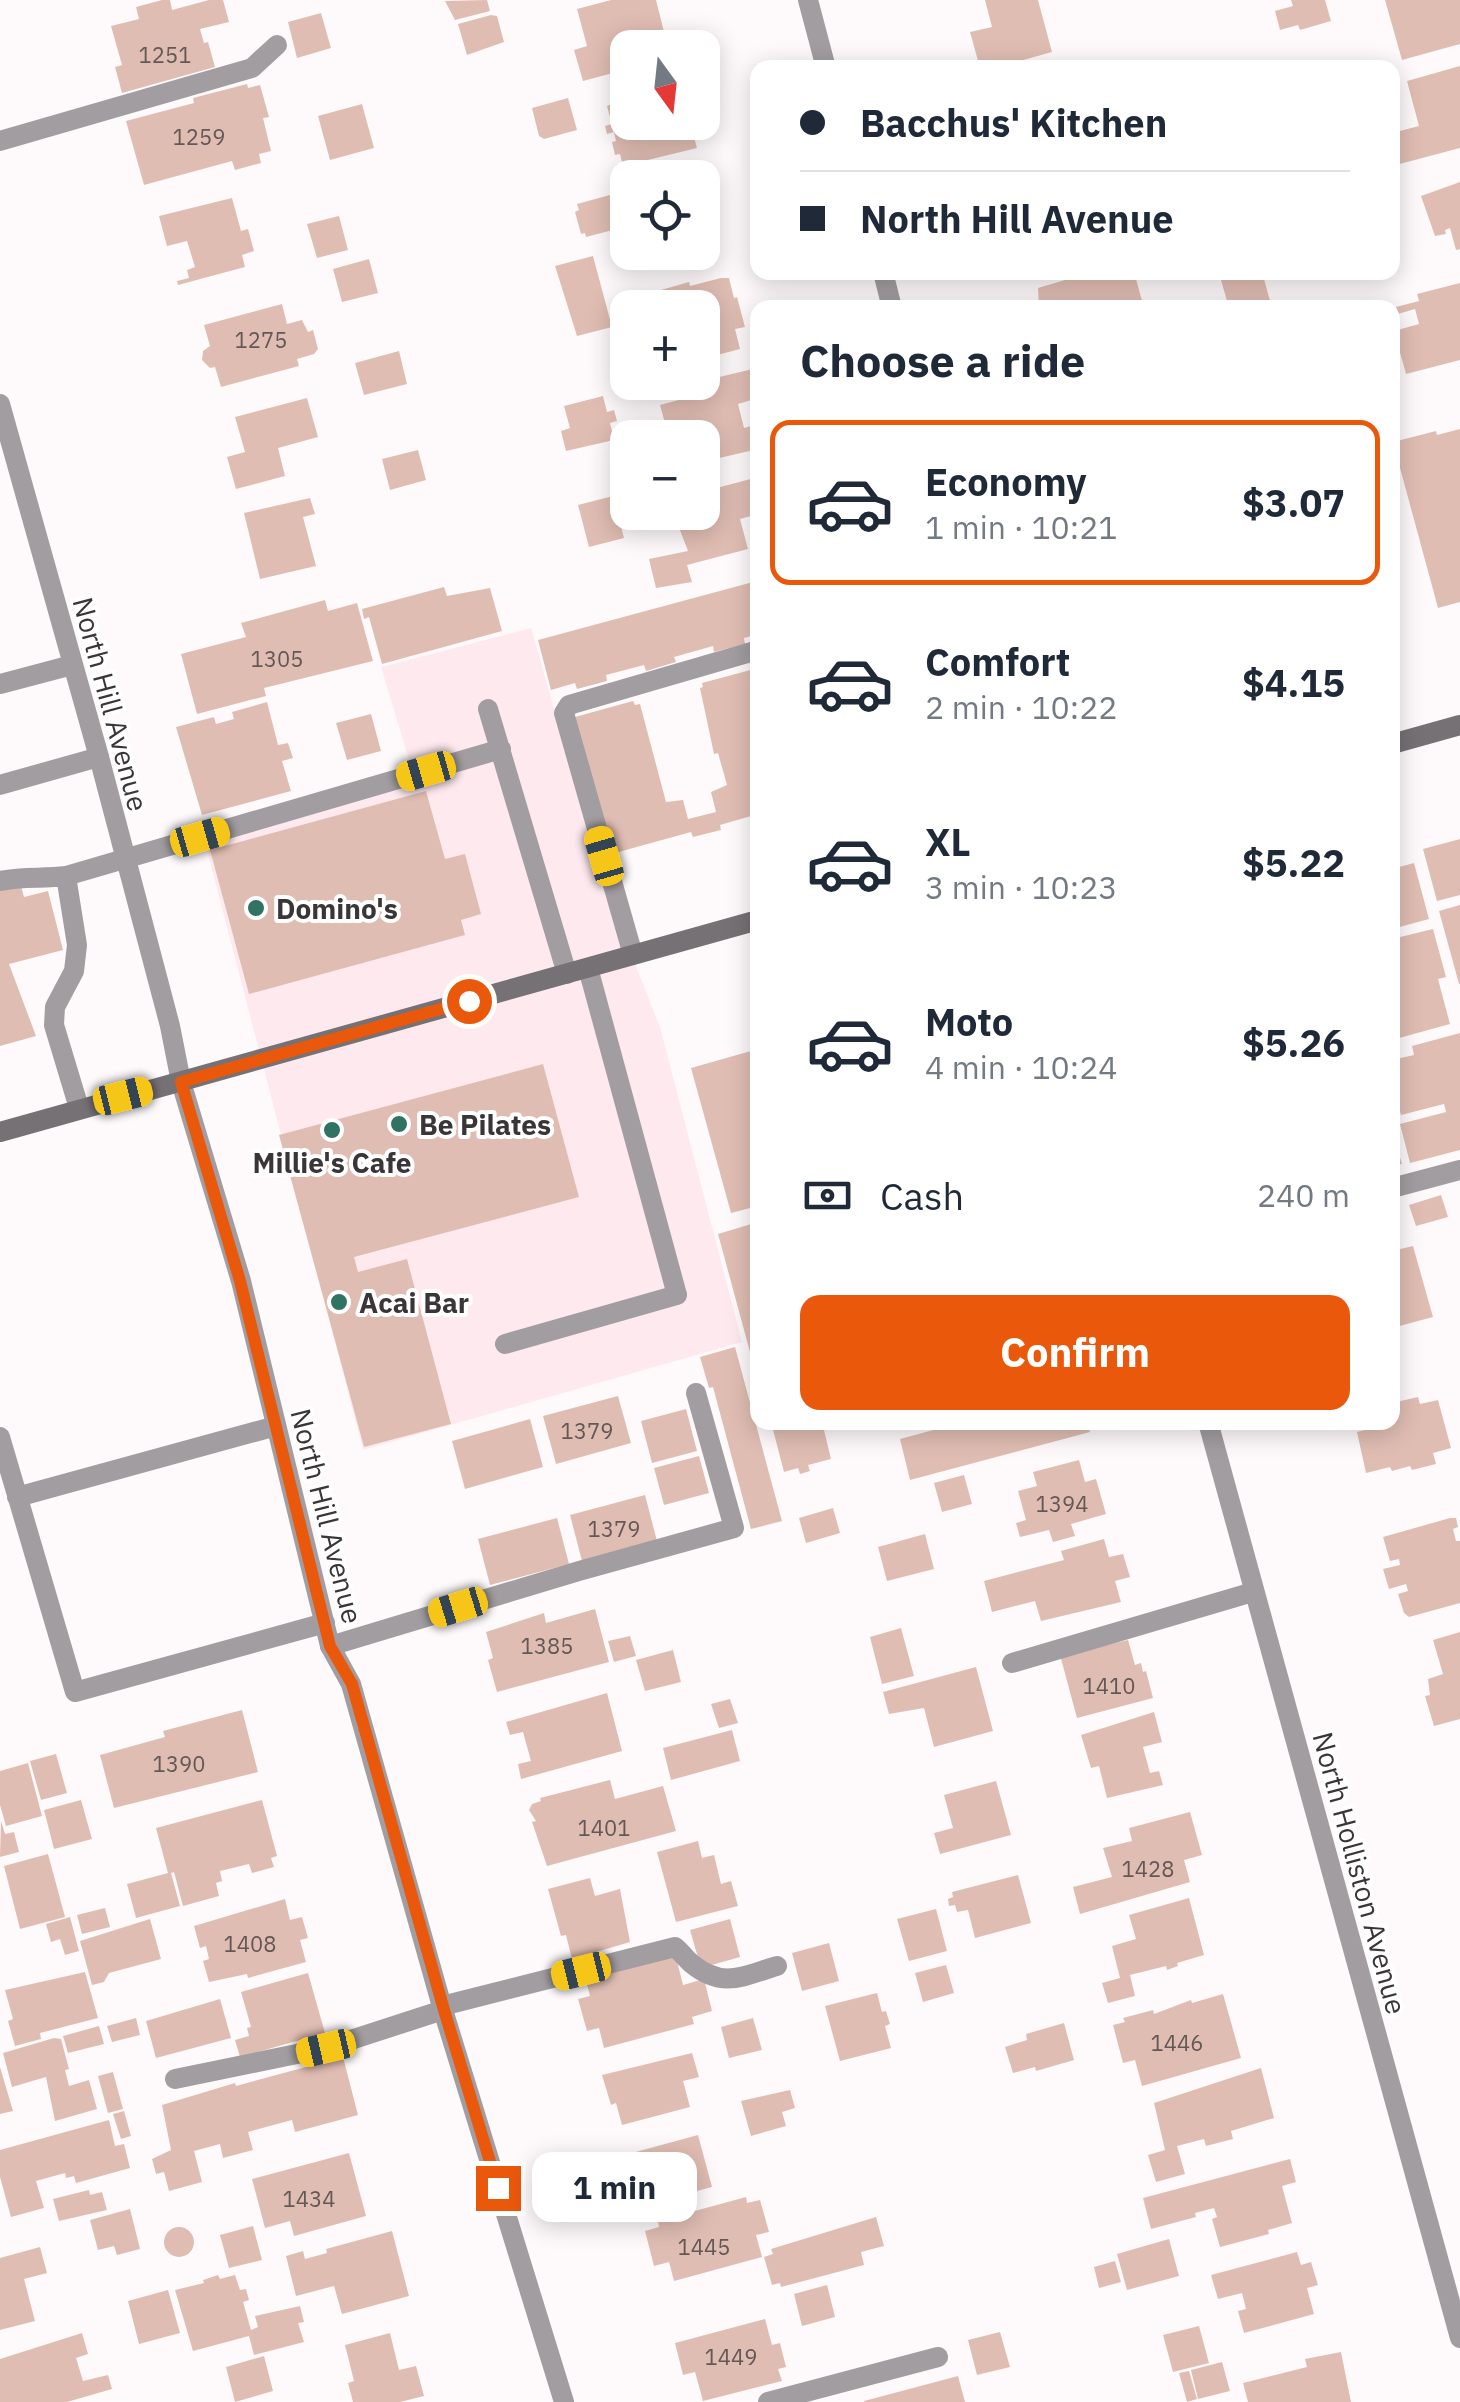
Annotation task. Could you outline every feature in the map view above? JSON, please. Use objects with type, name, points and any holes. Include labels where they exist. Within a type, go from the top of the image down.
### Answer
[{"type":"main road","points":[[1400,742],[1460,725]]},
{"type":"main road","points":[[0,1132],[750,922]]},
{"type":"street","points":[[808,0],[824,60]]},
{"type":"street","points":[[0,141],[252,68],[277,45]]},
{"type":"street","name":"North Hill Avenue","points":[[0,404],[170,1026],[181,1082],[240,1281],[330,1646],[352,1684],[443,2008],[564,2402]]},
{"type":"street","points":[[633,955],[564,713],[569,705],[595,696],[750,652]]},
{"type":"street","points":[[0,684],[72,665]]},
{"type":"street","points":[[488,708],[577,971],[677,1295],[505,1344]]},
{"type":"street","points":[[0,881],[23,876],[66,876],[500,749]]},
{"type":"street","points":[[0,785],[98,757]]},
{"type":"street","points":[[66,876],[76,945],[74,970],[55,1007],[54,1025],[79,1108]]},
{"type":"street","points":[[1400,1186],[1460,1170]]},
{"type":"street","points":[[330,1646],[734,1528],[696,1392]]},
{"type":"street","points":[[17,1497],[276,1426]]},
{"type":"street","name":"North Holliston Avenue","points":[[1210,1430],[1460,2338]]},
{"type":"street","points":[[0,1437],[76,1692],[325,1624]]},
{"type":"street","points":[[1012,1663],[1253,1592]]},
{"type":"street","points":[[174,2079],[326,2048],[443,2008],[665,1948],[680,1950],[688,1962],[720,1980],[777,1966]]},
{"type":"street","points":[[768,2402],[938,2358]]},
{"type":"shaded area","points":[[531,628],[607,893],[660,1027],[742,1342],[363,1450],[204,839],[416,783],[381,667]]},
{"type":"building","points":[[170,0],[172,10],[223,0],[229,22],[200,29],[215,67],[122,93],[115,67],[122,65],[111,26],[139,19],[136,7]]},
{"type":"building","points":[[487,0],[490,11],[455,20],[445,1]]},
{"type":"building","points":[[611,0],[656,0],[664,30],[610,30],[610,74],[583,81],[574,50],[587,46],[577,9]]},
{"type":"building","points":[[985,0],[1038,0],[1052,52],[1024,60],[978,60],[970,32],[992,27]]},
{"type":"building","points":[[1291,0],[1325,0],[1331,21],[1300,30],[1298,25],[1280,30],[1275,11],[1293,6]]},
{"type":"building","points":[[1385,0],[1460,0],[1460,44],[1402,60]]},
{"type":"building","points":[[321,13],[331,48],[297,58],[288,22]]},
{"type":"building","points":[[497,16],[504,42],[467,55],[458,24]]},
{"type":"building","points":[[1460,66],[1460,148],[1400,164],[1400,131],[1419,126],[1407,81]]},
{"type":"building","points":[[247,84],[248,88],[260,85],[269,117],[263,118],[271,151],[259,154],[261,163],[235,170],[232,161],[144,185],[126,121]]},
{"type":"building","points":[[568,98],[577,130],[544,139],[539,136],[532,108]]},
{"type":"building","points":[[362,104],[374,148],[330,160],[318,116]]},
{"type":"building","points":[[695,140],[697,148],[648,160],[622,160],[620,154],[615,155],[612,142]]},
{"type":"building","points":[[1460,182],[1460,249],[1456,250],[1450,228],[1445,230],[1446,234],[1435,236],[1421,196]]},
{"type":"building","points":[[610,195],[610,231],[586,237],[581,234],[575,212],[579,210],[577,204]]},
{"type":"building","points":[[232,198],[241,231],[248,229],[254,251],[242,255],[245,267],[178,285],[177,281],[189,278],[187,270],[195,267],[187,241],[167,246],[159,216]]},
{"type":"building","points":[[339,216],[348,250],[317,258],[307,224]]},
{"type":"building","points":[[593,256],[610,328],[577,336],[555,266]]},
{"type":"building","points":[[369,259],[378,293],[342,302],[333,269]]},
{"type":"building","points":[[729,278],[745,327],[735,329],[740,349],[720,354],[720,290],[661,290],[689,282],[690,286]]},
{"type":"building","points":[[1065,280],[1136,280],[1142,300],[1039,300],[1038,288]]},
{"type":"building","points":[[1221,280],[1264,280],[1270,300],[1227,300]]},
{"type":"building","points":[[1460,283],[1460,360],[1406,374],[1400,352],[1400,329],[1419,324],[1415,309],[1400,313],[1400,306],[1419,301],[1417,294]]},
{"type":"building","points":[[282,304],[287,324],[302,320],[308,332],[313,330],[318,349],[297,359],[299,366],[221,387],[215,367],[210,368],[202,360],[203,351],[210,346],[204,325]]},
{"type":"building","points":[[399,351],[407,384],[364,395],[355,363]]},
{"type":"building","points":[[750,370],[750,400],[738,404],[744,428],[750,426],[750,451],[720,458],[720,420],[664,420],[660,405],[678,400],[720,400],[720,377]]},
{"type":"building","points":[[603,396],[607,412],[614,410],[617,420],[610,420],[610,441],[566,451],[561,431],[570,428],[564,406]]},
{"type":"building","points":[[307,398],[318,437],[278,448],[285,476],[236,489],[227,457],[245,452],[235,417]]},
{"type":"building","points":[[1460,429],[1460,602],[1438,608],[1400,468],[1400,440],[1436,431],[1437,435]]},
{"type":"building","points":[[418,450],[426,480],[390,490],[382,459]]},
{"type":"building","points":[[750,479],[750,516],[740,519],[748,549],[687,565],[692,582],[656,588],[649,559],[688,551],[680,530],[720,530],[720,487]]},
{"type":"building","points":[[610,497],[610,530],[622,530],[624,538],[589,547],[578,505]]},
{"type":"building","points":[[310,498],[315,514],[303,517],[316,566],[260,579],[244,513]]},
{"type":"building","points":[[750,583],[750,636],[744,638],[745,644],[714,652],[713,646],[674,657],[676,662],[646,671],[644,665],[606,675],[607,681],[577,689],[575,683],[551,690],[538,640]]},
{"type":"building","points":[[444,587],[447,596],[490,588],[502,631],[382,664],[369,617],[364,619],[362,609]]},
{"type":"building","points":[[325,600],[328,611],[357,603],[373,661],[264,688],[266,696],[197,714],[181,654],[246,637],[241,623]]},
{"type":"building","points":[[750,670],[750,816],[720,825],[721,830],[693,837],[691,832],[615,853],[610,834],[606,835],[575,717],[633,701],[640,704],[666,802],[683,800],[688,819],[716,812],[711,792],[727,785],[718,753],[714,754],[702,683]]},
{"type":"building","points":[[267,702],[278,745],[288,743],[293,758],[282,761],[291,791],[202,815],[176,727],[214,717],[216,724],[234,719],[232,712]]},
{"type":"building","points":[[371,714],[381,751],[347,760],[336,723]]},
{"type":"building","points":[[426,791],[445,859],[465,854],[481,914],[461,920],[465,935],[249,994],[210,850]]},
{"type":"building","points":[[1460,839],[1460,895],[1437,901],[1423,849]]},
{"type":"building","points":[[1414,863],[1429,919],[1400,927],[1400,867]]},
{"type":"building","points":[[20,882],[24,897],[48,891],[63,950],[9,964],[36,1036],[0,1046],[0,887]]},
{"type":"building","points":[[1460,905],[1460,984],[1459,984],[1439,911]]},
{"type":"building","points":[[1433,929],[1446,977],[1438,979],[1450,1024],[1400,1038],[1400,937]]},
{"type":"building","points":[[1460,1033],[1460,1150],[1410,1163],[1400,1124],[1446,1112],[1444,1104],[1401,1115],[1400,1058],[1414,1055],[1412,1046]]},
{"type":"building","points":[[750,1051],[750,1208],[731,1213],[691,1068]]},
{"type":"building","points":[[543,1064],[579,1197],[354,1257],[358,1272],[407,1259],[451,1424],[364,1447],[279,1135]]},
{"type":"building","points":[[1441,1195],[1448,1217],[1416,1226],[1409,1205]]},
{"type":"building","points":[[750,1224],[750,1352],[718,1234]]},
{"type":"building","points":[[1413,1246],[1433,1317],[1400,1326],[1400,1249]]},
{"type":"building","points":[[735,1347],[750,1403],[750,1430],[757,1430],[782,1521],[751,1529],[713,1387],[709,1388],[700,1357]]},
{"type":"building","points":[[618,1396],[631,1443],[556,1464],[543,1416]]},
{"type":"building","points":[[1418,1397],[1420,1404],[1438,1400],[1451,1448],[1433,1453],[1436,1464],[1366,1473],[1357,1432],[1400,1430],[1400,1401]]},
{"type":"building","points":[[686,1409],[697,1451],[652,1463],[641,1421]]},
{"type":"building","points":[[530,1419],[543,1467],[465,1489],[452,1441]]},
{"type":"building","points":[[773,1430],[824,1430],[831,1459],[808,1465],[810,1471],[800,1474],[798,1468],[784,1472]]},
{"type":"building","points":[[933,1430],[1090,1432],[910,1480],[900,1439]]},
{"type":"building","points":[[699,1456],[709,1493],[664,1505],[654,1468]]},
{"type":"building","points":[[1079,1460],[1085,1482],[1096,1479],[1106,1514],[1071,1524],[1075,1536],[1053,1542],[1049,1530],[1020,1537],[1016,1523],[1026,1520],[1018,1491],[1037,1486],[1033,1472]]},
{"type":"building","points":[[964,1475],[972,1504],[942,1512],[934,1483]]},
{"type":"building","points":[[645,1495],[657,1541],[582,1561],[570,1515]]},
{"type":"building","points":[[833,1508],[840,1533],[806,1543],[799,1518]]},
{"type":"building","points":[[557,1518],[569,1564],[490,1585],[478,1539]]},
{"type":"building","points":[[1456,1518],[1458,1527],[1453,1529],[1456,1541],[1460,1541],[1460,1603],[1409,1617],[1398,1594],[1408,1591],[1406,1584],[1389,1589],[1383,1569],[1400,1565],[1399,1559],[1390,1561],[1383,1537]]},
{"type":"building","points":[[925,1534],[934,1569],[887,1581],[878,1547]]},
{"type":"building","points":[[1104,1539],[1109,1557],[1123,1554],[1130,1577],[1115,1581],[1121,1602],[1041,1621],[1035,1601],[992,1612],[984,1581],[1064,1560],[1061,1551]]},
{"type":"building","points":[[595,1609],[609,1662],[497,1692],[488,1660],[493,1658],[486,1632],[544,1613],[546,1623]]},
{"type":"building","points":[[901,1628],[914,1676],[882,1684],[870,1637]]},
{"type":"building","points":[[1460,1632],[1460,1719],[1434,1726],[1425,1696],[1430,1695],[1428,1679],[1443,1674],[1433,1640]]},
{"type":"building","points":[[630,1636],[636,1656],[614,1662],[608,1641]]},
{"type":"building","points":[[1128,1640],[1135,1665],[1141,1663],[1143,1672],[1146,1671],[1153,1698],[1077,1718],[1060,1655]]},
{"type":"building","points":[[673,1650],[681,1682],[645,1691],[636,1660]]},
{"type":"building","points":[[976,1667],[993,1731],[934,1747],[924,1708],[889,1714],[883,1692]]},
{"type":"building","points":[[607,1693],[622,1751],[521,1779],[518,1764],[531,1761],[523,1732],[510,1735],[506,1722]]},
{"type":"building","points":[[730,1699],[738,1723],[719,1728],[711,1704]]},
{"type":"building","points":[[242,1710],[258,1772],[114,1808],[100,1755],[165,1737],[163,1731]]},
{"type":"building","points":[[1154,1712],[1162,1742],[1143,1747],[1150,1773],[1159,1771],[1163,1785],[1107,1798],[1099,1766],[1091,1768],[1081,1735]]},
{"type":"building","points":[[732,1730],[740,1761],[671,1780],[663,1748]]},
{"type":"building","points":[[56,1754],[67,1793],[41,1800],[30,1761]]},
{"type":"building","points":[[28,1763],[42,1816],[6,1826],[0,1805],[0,1771]]},
{"type":"building","points":[[610,1780],[615,1799],[663,1786],[676,1831],[547,1866],[532,1822],[536,1821],[529,1810],[532,1804],[540,1798]]},
{"type":"building","points":[[996,1781],[1011,1835],[940,1854],[934,1833],[953,1828],[944,1795]]},
{"type":"building","points":[[81,1800],[92,1839],[54,1849],[44,1810]]},
{"type":"building","points":[[262,1800],[277,1856],[271,1858],[274,1867],[252,1873],[249,1864],[220,1871],[222,1881],[216,1883],[219,1896],[183,1906],[174,1872],[171,1873],[180,1906],[136,1918],[127,1884],[168,1873],[156,1828]]},
{"type":"building","points":[[1190,1812],[1202,1855],[1184,1860],[1190,1882],[1080,1914],[1073,1887],[1112,1877],[1103,1848],[1132,1841],[1129,1828]]},
{"type":"building","points":[[1,1821],[5,1834],[14,1832],[19,1852],[0,1857]]},
{"type":"building","points":[[698,1841],[702,1858],[714,1855],[721,1884],[731,1881],[738,1906],[676,1922],[657,1852]]},
{"type":"building","points":[[48,1854],[65,1917],[20,1929],[4,1866]]},
{"type":"building","points":[[1018,1875],[1031,1923],[975,1938],[968,1910],[957,1912],[955,1905],[949,1906],[952,1892]]},
{"type":"building","points":[[590,1878],[595,1896],[620,1889],[630,1942],[572,1959],[548,1889]]},
{"type":"building","points":[[1189,1898],[1204,1955],[1167,1970],[1166,1966],[1130,1975],[1135,1996],[1108,2003],[1102,1983],[1120,1978],[1112,1946],[1136,1939],[1129,1915]]},
{"type":"building","points":[[285,1899],[290,1920],[302,1917],[308,1938],[300,1940],[306,1962],[248,1978],[247,1974],[209,1982],[203,1961],[209,1959],[206,1946],[200,1948],[194,1926]]},
{"type":"building","points":[[105,1908],[110,1927],[82,1934],[77,1915]]},
{"type":"building","points":[[936,1909],[947,1951],[909,1961],[897,1919]]},
{"type":"building","points":[[70,1917],[79,1951],[65,1955],[60,1939],[51,1942],[46,1924]]},
{"type":"building","points":[[150,1919],[161,1959],[109,1973],[104,1982],[92,1985],[80,1941]]},
{"type":"building","points":[[730,1919],[740,1957],[701,1968],[690,1930]]},
{"type":"building","points":[[829,1943],[839,1981],[802,1991],[792,1953]]},
{"type":"building","points":[[675,1953],[683,1985],[704,1979],[712,2011],[692,2017],[694,2024],[604,2048],[599,2028],[587,2031],[578,1999],[590,1996],[585,1977]]},
{"type":"building","points":[[946,1965],[954,1993],[923,2002],[915,1973]]},
{"type":"building","points":[[85,1972],[98,2018],[40,2033],[41,2039],[15,2046],[5,1990]]},
{"type":"building","points":[[308,1973],[325,2033],[240,2057],[235,2040],[249,2036],[247,2028],[251,2027],[241,1992]]},
{"type":"building","points":[[877,1993],[890,2024],[885,2026],[891,2048],[840,2061],[825,2006]]},
{"type":"building","points":[[1223,1994],[1241,2058],[1142,2086],[1135,2060],[1123,2063],[1113,2025],[1125,2022],[1123,2018],[1153,2010],[1154,2014],[1191,2000],[1192,2003]]},
{"type":"building","points":[[220,1999],[231,2038],[156,2058],[146,2021]]},
{"type":"building","points":[[136,2018],[140,2035],[112,2042],[107,2026]]},
{"type":"building","points":[[753,2018],[762,2050],[729,2058],[721,2027]]},
{"type":"building","points":[[1064,2023],[1074,2060],[1013,2073],[1005,2047],[1027,2040],[1026,2034]]},
{"type":"building","points":[[99,2026],[104,2044],[68,2053],[63,2036]]},
{"type":"building","points":[[61,2039],[69,2086],[89,2080],[97,2109],[55,2121],[46,2077],[12,2087],[3,2053]]},
{"type":"building","points":[[692,2053],[699,2077],[683,2081],[690,2107],[622,2125],[602,2075]]},
{"type":"building","points":[[343,2057],[358,2115],[295,2132],[292,2120],[248,2132],[253,2150],[223,2158],[220,2144],[194,2151],[202,2182],[169,2191],[164,2172],[156,2174],[152,2159],[171,2150],[162,2105]]},
{"type":"building","points":[[0,2067],[13,2111],[0,2114]]},
{"type":"building","points":[[1261,2068],[1274,2118],[1231,2131],[1233,2139],[1206,2146],[1204,2139],[1177,2146],[1185,2174],[1156,2182],[1148,2155],[1165,2150],[1154,2103]]},
{"type":"building","points":[[113,2072],[123,2109],[108,2113],[98,2076]]},
{"type":"building","points":[[790,2090],[795,2108],[782,2112],[786,2126],[751,2136],[741,2101]]},
{"type":"building","points":[[124,2111],[131,2136],[121,2139],[113,2114]]},
{"type":"building","points":[[109,2120],[115,2146],[124,2144],[130,2168],[76,2183],[74,2176],[66,2178],[65,2173],[36,2181],[44,2208],[11,2217],[0,2177],[0,2150]]},
{"type":"building","points":[[698,2135],[712,2187],[645,2205],[640,2183],[633,2184],[631,2177],[637,2175],[632,2153]]},
{"type":"building","points":[[349,2153],[366,2216],[294,2236],[290,2221],[265,2228],[252,2179]]},
{"type":"building","points":[[1290,2159],[1296,2182],[1282,2186],[1292,2223],[1268,2230],[1269,2234],[1220,2247],[1212,2219],[1217,2217],[1214,2208],[1151,2229],[1143,2198]]},
{"type":"building","points":[[89,2190],[90,2195],[102,2192],[107,2210],[59,2221],[53,2199]]},
{"type":"building","points":[[746,2197],[747,2203],[760,2200],[769,2232],[756,2235],[762,2257],[674,2281],[669,2262],[654,2266],[645,2231],[659,2227],[658,2221]]},
{"type":"building","points":[[130,2209],[140,2249],[117,2255],[114,2246],[98,2250],[90,2220]]},
{"type":"building","points":[[876,2217],[884,2246],[861,2252],[864,2265],[781,2287],[780,2283],[772,2285],[764,2257],[773,2254],[771,2249]]},
{"type":"building","points":[[253,2226],[262,2260],[229,2268],[220,2235]]},
{"type":"building","points":[[179,2227],[189,2232],[194,2242],[189,2252],[179,2257],[169,2252],[164,2242],[169,2232]]},
{"type":"building","points":[[392,2231],[409,2296],[342,2314],[334,2286],[296,2296],[286,2256],[303,2251],[305,2259],[327,2253],[326,2249]]},
{"type":"building","points":[[1169,2239],[1179,2276],[1127,2290],[1117,2254]]},
{"type":"building","points":[[40,2247],[47,2273],[24,2279],[35,2321],[0,2330],[0,2258]]},
{"type":"building","points":[[1297,2252],[1301,2265],[1311,2262],[1318,2285],[1307,2288],[1314,2314],[1244,2333],[1238,2311],[1246,2309],[1242,2293],[1218,2299],[1211,2275]]},
{"type":"building","points":[[1115,2261],[1121,2282],[1099,2288],[1094,2267]]},
{"type":"building","points":[[218,2275],[220,2279],[235,2275],[240,2290],[246,2289],[249,2300],[243,2302],[251,2330],[258,2327],[255,2316],[300,2306],[304,2322],[298,2323],[304,2342],[254,2355],[249,2336],[193,2351],[175,2290]]},
{"type":"building","points":[[827,2285],[835,2317],[802,2326],[794,2294]]},
{"type":"building","points":[[168,2290],[180,2333],[139,2344],[128,2301]]},
{"type":"building","points":[[765,2319],[772,2345],[780,2343],[786,2367],[778,2369],[782,2381],[703,2401],[695,2372],[683,2375],[675,2343]]},
{"type":"building","points":[[1199,2326],[1209,2363],[1173,2372],[1163,2335]]},
{"type":"building","points":[[1000,2332],[1010,2367],[977,2375],[968,2340]]},
{"type":"building","points":[[82,2333],[88,2354],[76,2358],[83,2381],[108,2375],[112,2389],[67,2402],[0,2402],[0,2359]]},
{"type":"building","points":[[390,2333],[399,2370],[416,2366],[424,2396],[400,2402],[353,2402],[348,2383],[354,2381],[345,2345]]},
{"type":"building","points":[[1341,2352],[1351,2402],[1248,2402],[1243,2383],[1307,2367],[1305,2359]]},
{"type":"building","points":[[264,2356],[273,2391],[235,2402],[226,2367]]},
{"type":"building","points":[[1222,2362],[1230,2391],[1198,2399],[1191,2370]]},
{"type":"building","points":[[1189,2371],[1197,2399],[1187,2402],[1179,2373]]},
{"type":"building","points":[[958,2376],[965,2402],[864,2402],[864,2401]]},
{"type":"place","name":"Domino's","points":[[256,908]]},
{"type":"place","name":"Be Pilates","points":[[399,1124]]},
{"type":"place","name":"Millie's Cafe","points":[[332,1130]]},
{"type":"place","name":"Acai Bar","points":[[339,1302]]},
{"type":"route","points":[[469,1001],[181,1082],[240,1281],[330,1646],[352,1684],[498,2188]]}]
